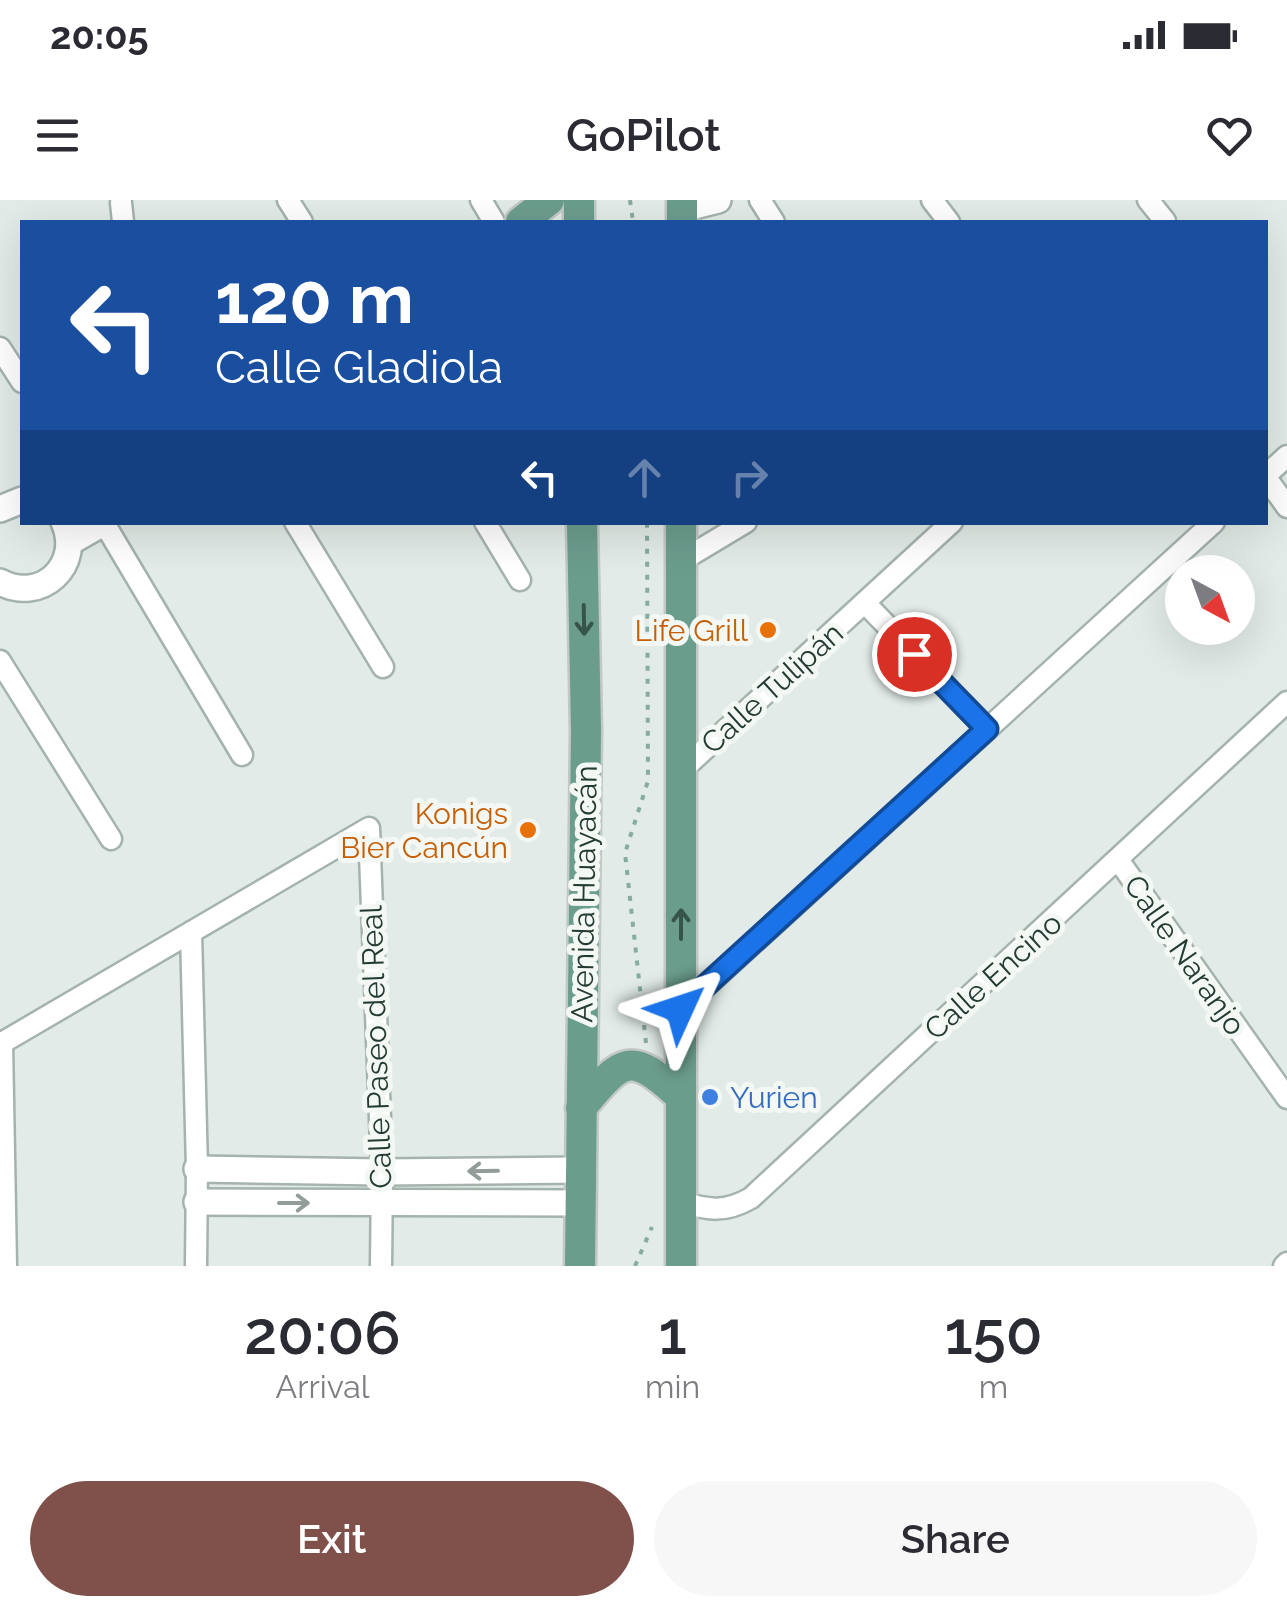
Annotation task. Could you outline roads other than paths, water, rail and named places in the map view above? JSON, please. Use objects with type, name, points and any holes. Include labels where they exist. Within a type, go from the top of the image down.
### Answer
[{"type":"main road","points":[[524,220],[549,200]]},
{"type":"main road","name":"Avenida Huayacán","points":[[580,1266],[586,731],[582,525]]},
{"type":"main road","points":[[680,1266],[667,1210],[681,1098],[681,525]]},
{"type":"main road","points":[[581,1108],[602,1083],[620,1069],[637,1064],[648,1067],[681,1098]]},
{"type":"street","points":[[682,210],[718,200]]},
{"type":"street","points":[[932,200],[947,220]]},
{"type":"street","points":[[1148,200],[1164,220]]},
{"type":"street","points":[[0,348],[20,379]]},
{"type":"street","points":[[1268,473],[1287,456]]},
{"type":"street","points":[[1268,480],[1287,508]]},
{"type":"street","points":[[2,585],[18,589],[44,586],[64,568],[67,532],[96,525]]},
{"type":"street","points":[[105,525],[242,755]]},
{"type":"street","points":[[297,525],[383,667]]},
{"type":"street","points":[[488,525],[520,580]]},
{"type":"street","points":[[681,561],[741,525]]},
{"type":"street","name":"Calle Tulipán","points":[[681,772],[949,525]]},
{"type":"street","points":[[680,1009],[1211,525]]},
{"type":"street","points":[[865,603],[987,729]]},
{"type":"street","points":[[0,662],[111,839]]},
{"type":"street","name":"Calle Encino","points":[[667,1210],[714,1211],[751,1198],[1287,702]]},
{"type":"street","name":"Calle Paseo del Real","points":[[191,932],[369,828],[382,1172],[381,1266]]},
{"type":"street","name":"Calle Naranjo","points":[[1119,861],[1287,1098]]},
{"type":"street","points":[[6,1266],[1,1043],[191,932],[196,1266]]},
{"type":"street","points":[[197,1169],[580,1170]]},
{"type":"street","points":[[196,1202],[579,1203]]},
{"type":"place","name":"Life Grill","points":[[768,630]]},
{"type":"place","name":"Konigs Bier Cancún","points":[[528,830]]},
{"type":"place","name":"Yurien","points":[[710,1097]]}]
